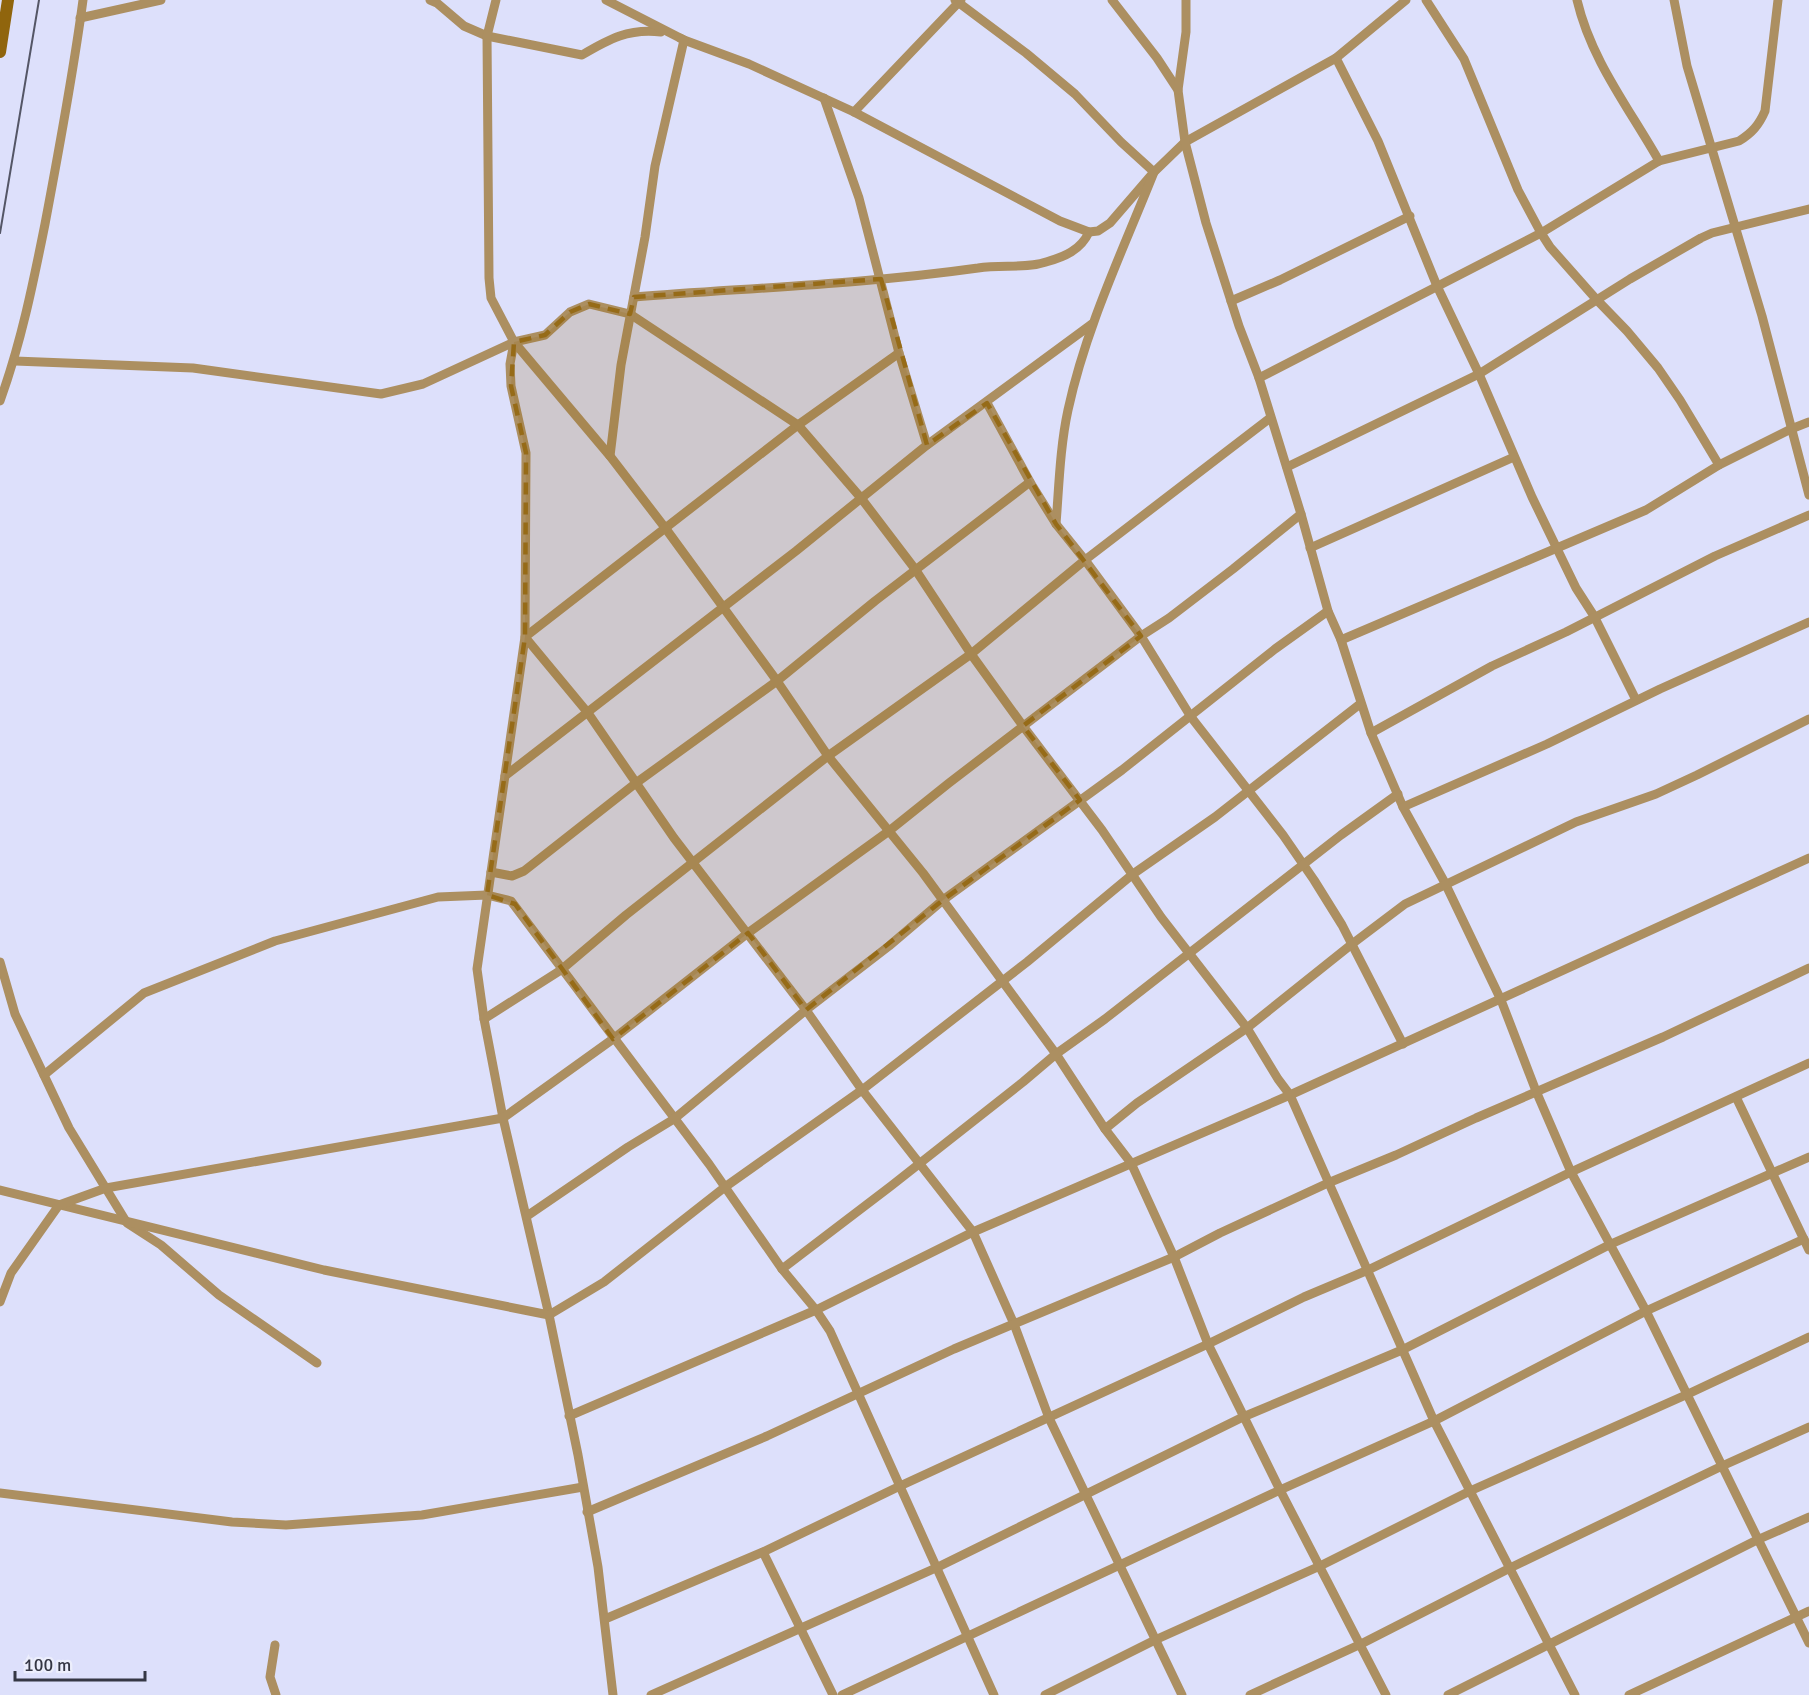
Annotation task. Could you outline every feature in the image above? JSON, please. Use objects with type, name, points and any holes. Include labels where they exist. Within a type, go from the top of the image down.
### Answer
[{"type":"street","points":[[0,52],[8,0]]},
{"type":"street","points":[[0,401],[15,361],[26,316],[59,152],[83,0]]},
{"type":"street","points":[[80,18],[161,0]]},
{"type":"street","points":[[430,0],[464,26],[487,36],[582,55],[607,40],[643,29],[662,32],[748,64],[854,112],[1060,221],[1089,232],[1098,231],[1110,223],[1154,171],[1185,142],[1336,58],[1400,2]]},
{"type":"street","points":[[496,0],[487,36],[489,278],[491,298],[514,342],[610,456],[666,529],[777,681],[828,756],[943,900],[1056,1054],[1105,1129],[1131,1163],[1174,1257],[1208,1344],[1280,1490],[1386,1695]]},
{"type":"street","points":[[606,0],[684,40]]},
{"type":"street","points":[[1112,0],[1151,50],[1178,90]]},
{"type":"street","points":[[1186,0],[1186,32],[1178,90],[1185,142],[1206,223],[1259,378],[1328,611],[1341,640],[1360,704],[1403,807],[1445,883],[1501,1000],[1536,1091],[1571,1172],[1611,1244],[1688,1394],[1809,1643]]},
{"type":"street","points":[[1426,0],[1464,59],[1518,190],[1541,233],[1658,368],[1719,465]]},
{"type":"street","points":[[1577,0],[1590,43],[1659,161]]},
{"type":"street","points":[[1674,0],[1687,66],[1762,316],[1809,495]]},
{"type":"street","points":[[1259,378],[1541,233],[1659,161],[1739,141],[1749,135],[1759,124],[1765,111],[1778,0]]},
{"type":"street","points":[[854,112],[958,1],[1076,94],[1121,142],[1154,171]]},
{"type":"street","points":[[610,456],[621,365],[645,237],[655,166],[684,40]]},
{"type":"street","points":[[1336,58],[1378,141],[1437,286],[1479,374],[1556,548],[1576,588],[1594,616],[1636,700]]},
{"type":"street","points":[[824,99],[859,198],[899,353],[927,445]]},
{"type":"street","points":[[1056,524],[1063,436],[1068,408],[1092,324],[1154,171]]},
{"type":"street","points":[[1287,468],[1479,374],[1596,299],[1701,238],[1735,227],[1809,209]]},
{"type":"street","points":[[1231,301],[1280,280],[1410,216]]},
{"type":"street","points":[[634,297],[881,279],[984,267],[1032,265],[1047,262],[1079,249],[1089,232]]},
{"type":"street","points":[[15,361],[193,368],[381,394],[423,384],[514,342],[545,335],[570,312],[589,304],[630,314],[798,425],[861,498],[915,569],[971,654],[1023,726],[1247,1028],[1290,1095],[1434,1421],[1575,1695]]},
{"type":"street","points":[[505,776],[927,445],[1092,324]]},
{"type":"street","points":[[514,342],[510,364],[511,386],[526,453],[525,637],[477,969],[503,1118],[549,1315],[598,1567],[613,1695]]},
{"type":"street","points":[[525,637],[798,425],[899,353]]},
{"type":"street","points":[[987,403],[1056,524],[1141,636],[1191,717],[1304,864],[1342,925],[1403,1044]]},
{"type":"street","points":[[484,1019],[561,970],[828,756],[971,654],[1085,560],[1270,418]]},
{"type":"street","points":[[1341,640],[1646,510],[1719,465],[1809,422]]},
{"type":"street","points":[[1310,548],[1514,457]]},
{"type":"street","points":[[491,872],[512,876],[524,871],[636,783],[777,681],[915,569],[1030,482]]},
{"type":"street","points":[[0,1302],[10,1273],[59,1205],[106,1188],[503,1118],[614,1039],[748,933],[889,831],[1141,636],[1169,618],[1301,514]]},
{"type":"street","points":[[1371,733],[1492,666],[1566,632],[1715,556],[1809,515]]},
{"type":"street","points":[[527,1216],[628,1147],[674,1119],[943,900],[1160,742],[1303,628],[1328,611]]},
{"type":"street","points":[[1403,807],[1547,744],[1636,700],[1809,622]]},
{"type":"street","points":[[525,637],[588,713],[693,862],[806,1010],[862,1090],[973,1232],[1014,1324],[1049,1418],[1182,1695]]},
{"type":"street","points":[[0,1190],[324,1270],[549,1315],[612,1276],[725,1187],[862,1090],[1044,948],[1132,874],[1178,845],[1360,704]]},
{"type":"street","points":[[1105,1129],[1137,1102],[1247,1028],[1405,904],[1576,822],[1656,794],[1809,720]]},
{"type":"street","points":[[782,1269],[891,1186],[1056,1054],[1106,1019],[1304,864],[1398,794]]},
{"type":"street","points":[[569,1416],[816,1310],[973,1232],[1290,1095],[1809,858]]},
{"type":"street","points":[[44,1075],[144,993],[275,941],[438,897],[487,895],[506,899],[515,904],[561,970],[725,1187],[782,1269],[830,1331],[994,1695]]},
{"type":"street","points":[[0,962],[15,1014],[69,1128],[127,1222],[161,1245],[219,1295],[317,1363]]},
{"type":"street","points":[[587,1512],[756,1440],[954,1349],[1174,1257],[1328,1183],[1663,1036],[1809,968]]},
{"type":"street","points":[[605,1619],[763,1552],[1304,1297],[1368,1270],[1571,1172],[1809,1063]]},
{"type":"street","points":[[1736,1097],[1809,1250]]},
{"type":"street","points":[[651,1695],[938,1567],[1243,1417],[1402,1350],[1611,1244],[1809,1157]]},
{"type":"street","points":[[842,1695],[1280,1490],[1434,1421],[1646,1311],[1804,1239]]},
{"type":"street","points":[[1045,1695],[1155,1640],[1320,1566],[1470,1491],[1688,1394],[1809,1337]]},
{"type":"street","points":[[1250,1695],[1361,1644],[1510,1568],[1722,1466],[1809,1427]]},
{"type":"street","points":[[0,1493],[232,1522],[286,1525],[422,1515],[583,1487]]},
{"type":"street","points":[[1448,1695],[1757,1540],[1809,1517]]},
{"type":"street","points":[[763,1552],[833,1695]]},
{"type":"street","points":[[1629,1695],[1809,1611]]},
{"type":"street","points":[[275,1645],[270,1677],[276,1695]]},
{"type":"highlighted area","points":[[881,279],[927,445],[987,403],[1056,524],[1141,636],[1023,726],[1080,800],[943,900],[806,1010],[748,933],[613,1039],[515,904],[487,895],[525,637],[526,453],[511,386],[514,342],[545,335],[570,312],[589,304],[630,314],[634,297]]},
{"type":"railway","points":[[0,233],[39,0]]}]
